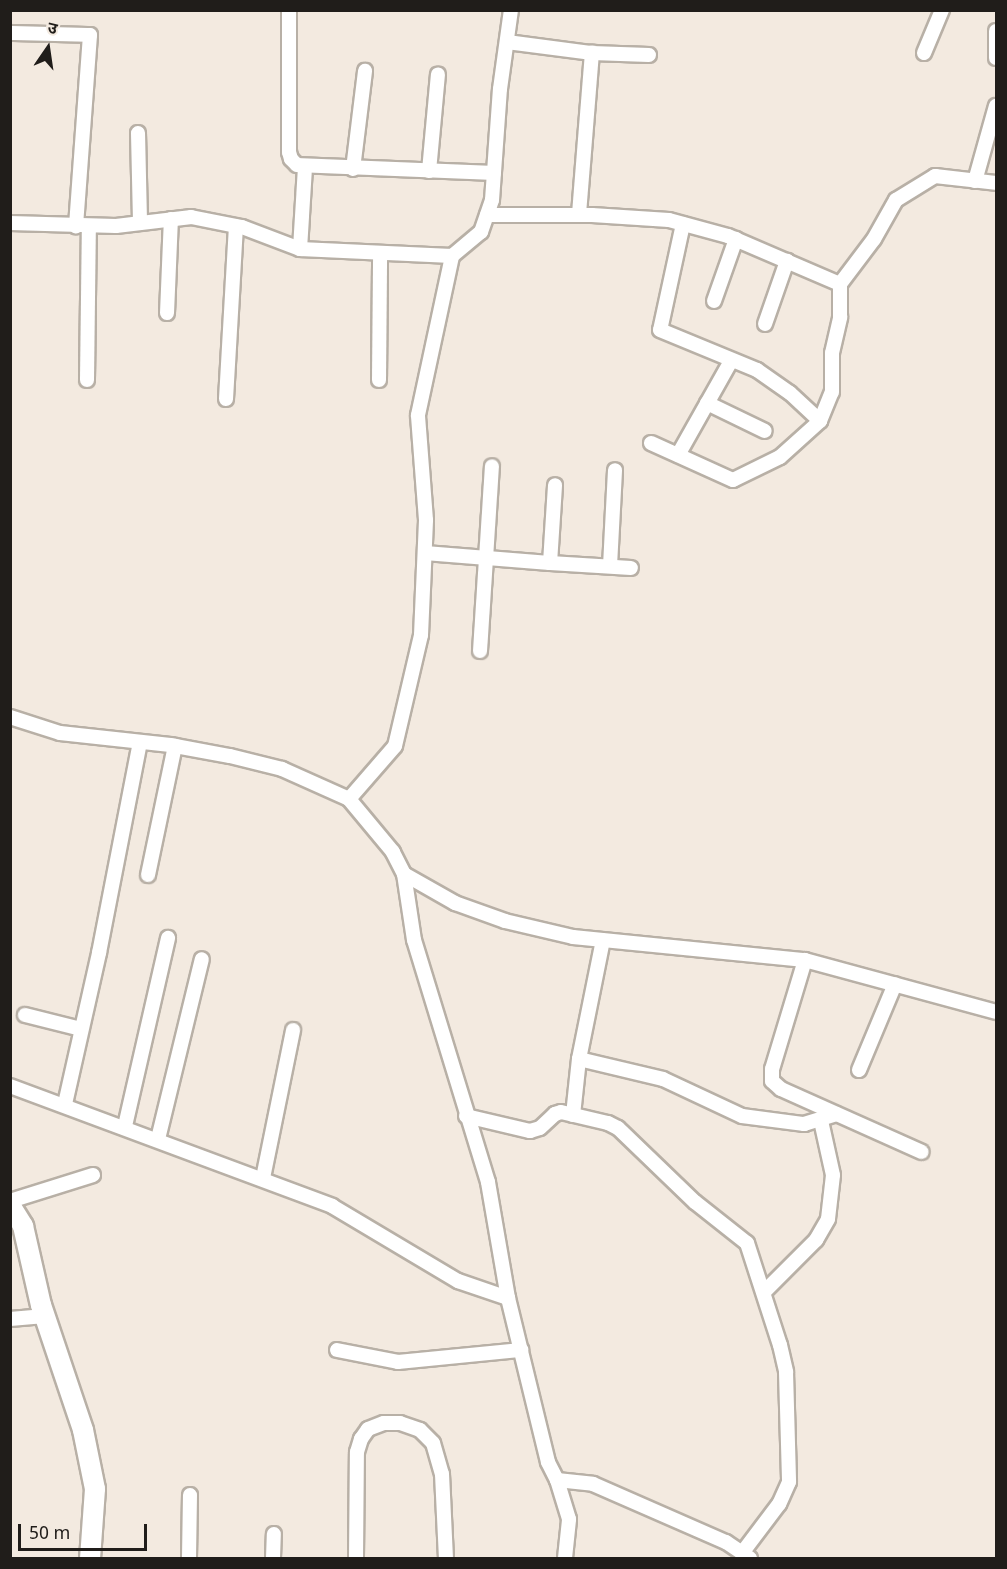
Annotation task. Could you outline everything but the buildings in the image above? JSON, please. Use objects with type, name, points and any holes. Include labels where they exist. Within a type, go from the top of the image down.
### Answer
[{"type":"street","points":[[290,10],[289,152],[291,159],[305,167],[494,173]]},
{"type":"street","points":[[349,799],[395,746],[421,635],[426,520],[418,415],[452,256],[481,232],[492,200],[511,10]]},
{"type":"street","points":[[924,53],[942,10]]},
{"type":"street","points":[[996,31],[996,58]]},
{"type":"street","points":[[10,33],[90,35],[83,226],[87,380]]},
{"type":"street","points":[[507,42],[592,53],[649,55]]},
{"type":"street","points":[[579,214],[592,53]]},
{"type":"street","points":[[352,169],[365,71]]},
{"type":"street","points":[[429,171],[438,74]]},
{"type":"street","points":[[975,181],[996,106]]},
{"type":"street","points":[[138,133],[140,223]]},
{"type":"street","points":[[300,249],[305,167]]},
{"type":"street","points":[[651,443],[733,480],[780,457],[820,421],[832,392],[832,353],[840,316],[840,284],[874,240],[896,200],[935,176],[996,183]]},
{"type":"street","points":[[487,215],[579,214],[669,220],[736,239],[840,284]]},
{"type":"street","points":[[10,224],[83,226],[191,217],[236,226],[300,249],[452,256]]},
{"type":"street","points":[[167,313],[171,219]]},
{"type":"street","points":[[683,224],[660,330],[731,361],[758,370],[790,393],[820,421]]},
{"type":"street","points":[[226,399],[236,226]]},
{"type":"street","points":[[714,301],[736,239]]},
{"type":"street","points":[[379,380],[380,253]]},
{"type":"street","points":[[765,324],[787,261]]},
{"type":"street","points":[[678,455],[731,361]]},
{"type":"street","points":[[707,403],[765,431]]},
{"type":"street","points":[[480,651],[492,466]]},
{"type":"street","points":[[610,566],[615,470]]},
{"type":"street","points":[[550,563],[555,485]]},
{"type":"street","points":[[424,553],[631,568]]},
{"type":"street","points":[[10,717],[60,733],[175,746],[230,756],[282,770],[349,799],[393,852],[404,874],[414,940],[488,1182],[508,1298],[548,1462],[557,1480],[569,1519],[565,1558]]},
{"type":"street","points":[[65,1104],[140,743]]},
{"type":"street","points":[[148,875],[175,746]]},
{"type":"street","points":[[404,874],[455,903],[505,921],[573,937],[805,960],[996,1012]]},
{"type":"street","points":[[125,1126],[168,938]]},
{"type":"street","points":[[573,1115],[579,1059],[603,940]]},
{"type":"street","points":[[158,1139],[202,959]]},
{"type":"street","points":[[805,960],[772,1069],[772,1081],[781,1089],[922,1152]]},
{"type":"street","points":[[859,1070],[895,984]]},
{"type":"street","points":[[25,1015],[81,1029]]},
{"type":"street","points":[[263,1178],[293,1030]]},
{"type":"street","points":[[579,1059],[663,1078],[742,1116],[804,1124],[821,1121],[837,1114]]},
{"type":"street","points":[[10,1086],[125,1126],[332,1206],[458,1281],[508,1298]]},
{"type":"street","points":[[466,1116],[535,1131],[555,1114],[598,1119],[618,1128],[682,1191],[742,1237],[750,1250],[764,1292],[786,1372],[789,1482],[779,1504],[746,1556],[726,1542],[593,1485],[557,1480]]},
{"type":"street","points":[[764,1292],[816,1240],[828,1219],[833,1175],[821,1121]]},
{"type":"street","points":[[90,1558],[95,1489],[83,1430],[16,1228],[10,1203],[93,1175]]},
{"type":"street","points":[[10,1319],[45,1316]]},
{"type":"street","points":[[337,1350],[398,1362],[521,1350]]},
{"type":"street","points":[[356,1558],[357,1452],[361,1438],[368,1429],[384,1423],[400,1423],[420,1430],[433,1443],[442,1474],[446,1558]]},
{"type":"street","points":[[189,1558],[190,1495]]},
{"type":"street","points":[[273,1558],[274,1534]]}]
